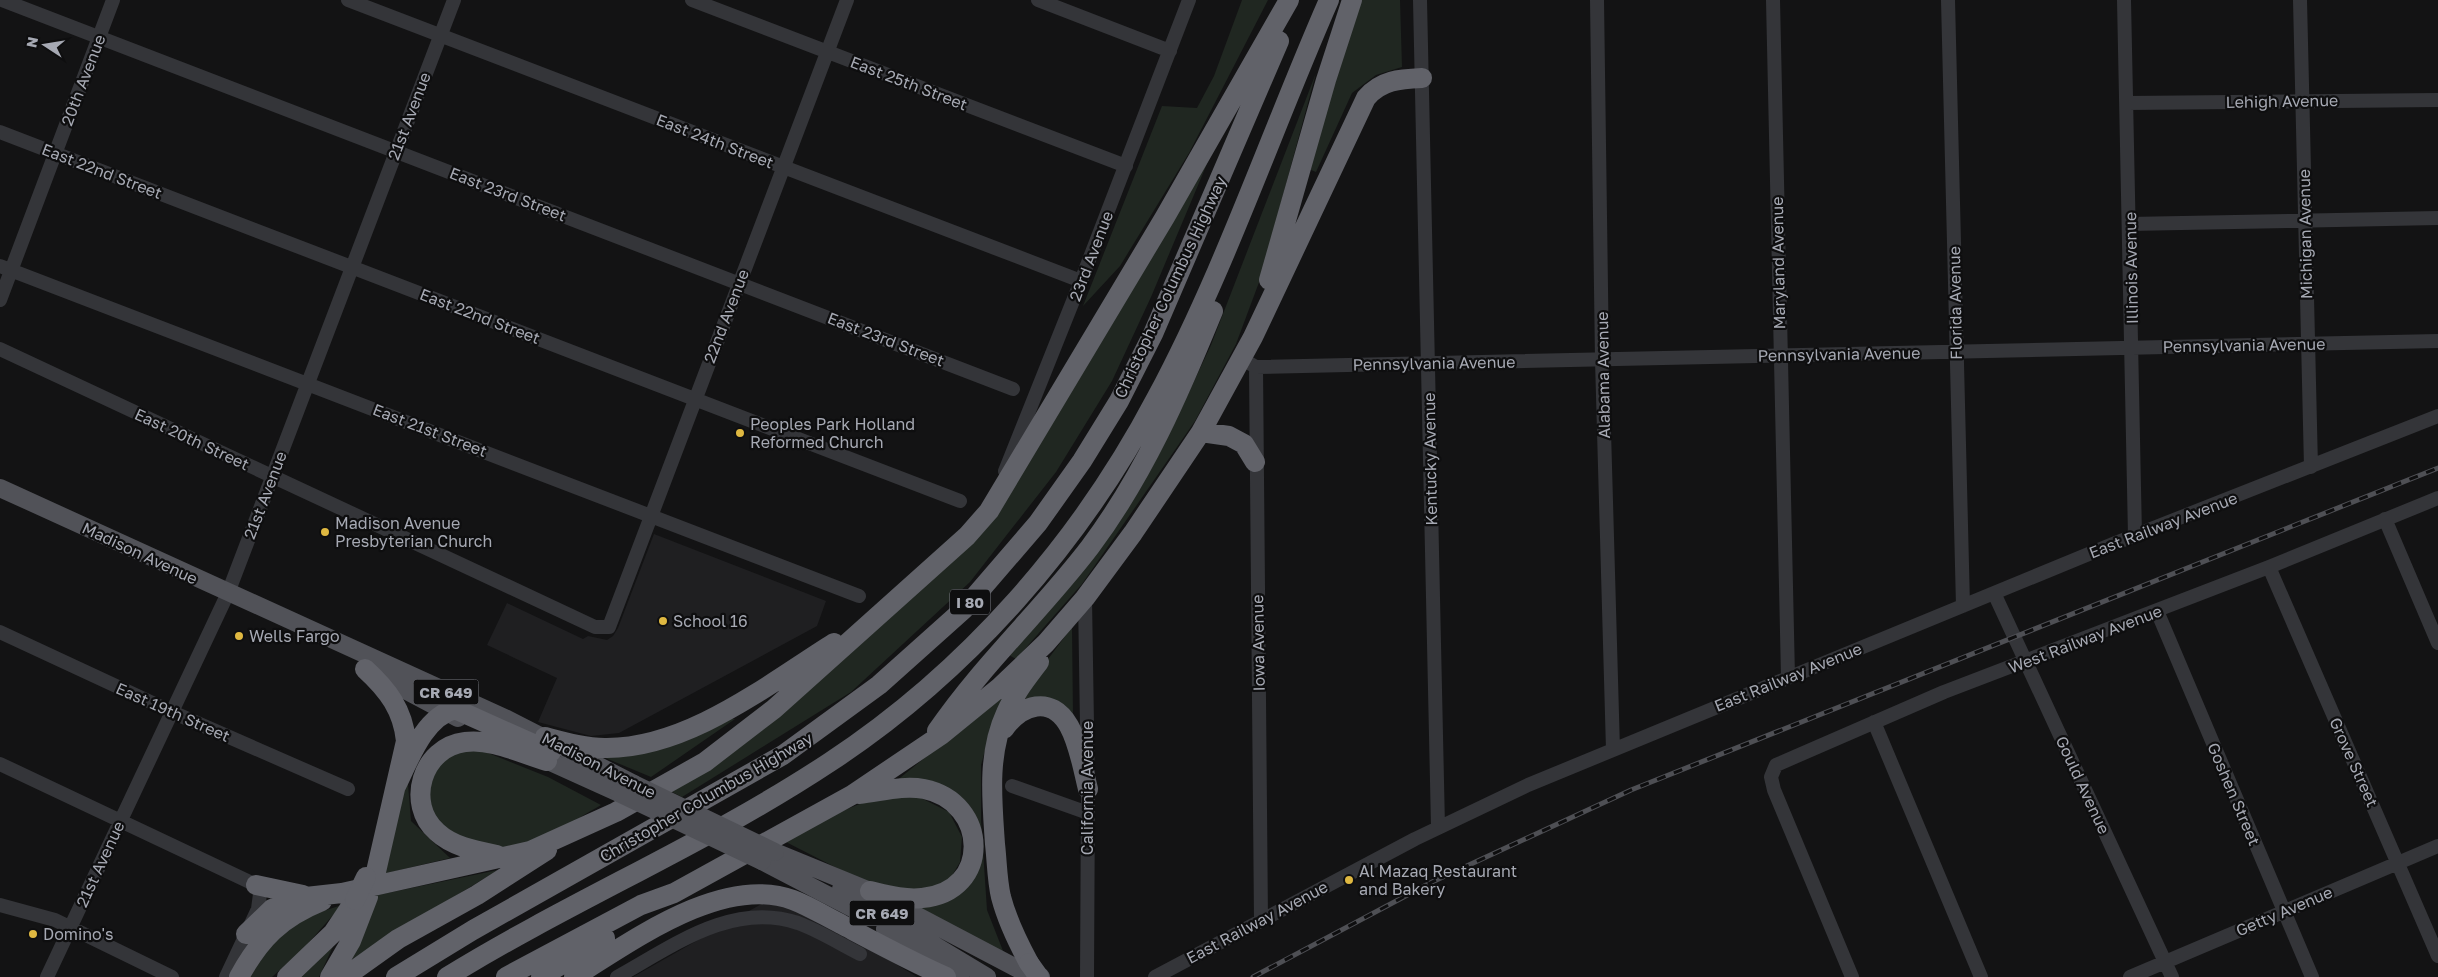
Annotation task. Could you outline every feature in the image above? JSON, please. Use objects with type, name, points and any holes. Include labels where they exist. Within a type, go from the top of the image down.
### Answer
[{"type":"highway","points":[[246,934],[272,909],[287,902],[530,851],[616,812],[705,762],[774,709],[884,611],[967,536],[990,511],[1165,217],[1289,0]]},
{"type":"highway","name":"Christopher Columbus Highway","points":[[396,977],[473,930],[750,774],[818,731],[908,661],[990,581],[1066,484],[1123,392],[1160,317],[1296,0]]},
{"type":"highway","name":"Christopher Columbus Highway","points":[[447,977],[769,801],[832,761],[922,692],[1004,613],[1077,526],[1119,463],[1157,399],[1221,260],[1329,0]]},
{"type":"highway","points":[[541,977],[647,913],[674,893],[852,795],[928,745],[1000,687],[1046,643],[1085,598],[1134,534],[1249,363],[1253,337],[1326,80],[1352,0]]},
{"type":"highway","points":[[928,745],[959,698],[1048,600],[1090,546],[1150,452],[1178,397],[1313,65],[1318,26]]},
{"type":"highway","points":[[1253,337],[1366,98],[1378,85],[1386,82],[1422,78]]},
{"type":"highway","points":[[1201,432],[1229,436],[1244,444],[1255,462]]},
{"type":"highway","points":[[544,738],[594,747],[612,748],[651,742],[687,730],[734,706],[884,611]]},
{"type":"highway","points":[[1037,972],[1011,928],[1000,894],[992,788],[997,742],[1011,703],[1044,657],[1067,618]]},
{"type":"highway","points":[[287,977],[333,933],[361,888],[384,830],[396,786],[406,741],[405,727],[393,699],[366,669]]},
{"type":"highway","points":[[997,742],[1008,724],[1020,711],[1033,706],[1042,706],[1056,712],[1069,726],[1088,789]]},
{"type":"highway","points":[[396,786],[427,730],[445,712],[455,709],[464,711],[557,754],[579,756]]},
{"type":"highway","points":[[502,856],[451,842],[430,825],[424,816],[420,797],[425,770],[437,755],[448,748],[466,742],[500,747],[547,761]]},
{"type":"highway","points":[[852,795],[905,788],[934,792],[950,800],[964,813],[969,820],[974,837],[974,854],[969,870],[964,878],[952,888],[934,896],[922,898],[895,897],[870,891]]},
{"type":"highway","points":[[345,977],[398,939],[516,871],[571,833]]},
{"type":"highway","points":[[256,885],[281,892],[310,896]]},
{"type":"highway","points":[[239,977],[257,946],[273,929],[304,909],[361,888]]},
{"type":"highway","points":[[330,977],[352,941],[361,888]]},
{"type":"highway","points":[[506,977],[641,905],[674,893]]},
{"type":"highway","points":[[574,977],[666,921],[721,900],[759,894],[772,895],[802,904],[946,977]]},
{"type":"main road","name":"Madison Avenue","points":[[0,488],[544,738],[579,756],[626,789]]},
{"type":"main road","name":"Madison Avenue","points":[[279,617],[366,669],[445,712],[547,761],[626,789],[769,856],[831,882],[987,977]]},
{"type":"main road","name":"Madison Avenue","points":[[769,856],[960,977]]},
{"type":"main road","points":[[769,856],[870,891],[1024,972],[1037,972]]},
{"type":"street","name":"East 23rd Street","points":[[2,0],[1013,389]]},
{"type":"street","name":"20th Avenue","points":[[0,300],[5,268],[54,153],[113,0]]},
{"type":"street","name":"East 24th Street","points":[[348,0],[1081,281]]},
{"type":"street","name":"21st Avenue","points":[[46,977],[228,593],[454,0]]},
{"type":"street","name":"East 25th Street","points":[[692,0],[1126,166]]},
{"type":"street","name":"22nd Avenue","points":[[602,629],[609,627],[847,0]]},
{"type":"street","points":[[1038,0],[1170,51]]},
{"type":"street","name":"23rd Avenue","points":[[990,511],[1126,166],[1189,0]]},
{"type":"street","name":"Kentucky Avenue","points":[[1420,0],[1438,827]]},
{"type":"street","name":"Alabama Avenue","points":[[1597,0],[1602,360],[1613,750]]},
{"type":"street","name":"Maryland Avenue","points":[[1773,0],[1788,677]]},
{"type":"street","name":"Florida Avenue","points":[[1948,0],[1963,606]]},
{"type":"street","name":"Illinois Avenue","points":[[2124,0],[2135,536]]},
{"type":"street","name":"Michigan Avenue","points":[[2300,0],[2311,467]]},
{"type":"street","name":"Lehigh Avenue","points":[[2126,103],[2438,100]]},
{"type":"street","name":"East 22nd Street","points":[[0,132],[960,501]]},
{"type":"street","points":[[2129,224],[2438,218]]},
{"type":"street","name":"East 21st Street","points":[[5,268],[859,596]]},
{"type":"street","name":"Pennsylvania Avenue","points":[[1249,363],[1428,363],[1602,360],[2438,340]]},
{"type":"street","name":"East 20th Street","points":[[0,349],[602,629]]},
{"type":"street","name":"Iowa Avenue","points":[[1249,363],[1255,462],[1261,920]]},
{"type":"street","name":"East Railway Avenue","points":[[1155,977],[1438,827],[1528,785],[1994,593],[2438,416]]},
{"type":"street","name":"West Railway Avenue","points":[[1852,977],[1771,781],[1776,765],[1874,722],[2269,567],[2438,498]]},
{"type":"street","points":[[2385,519],[2438,643]]},
{"type":"street","name":"Grove Street","points":[[2269,567],[2438,956]]},
{"type":"street","name":"Gould Avenue","points":[[1994,593],[2172,977]]},
{"type":"street","name":"California Avenue","points":[[1085,598],[1088,789],[1087,977]]},
{"type":"street","name":"Goshen Street","points":[[2157,611],[2312,977]]},
{"type":"street","name":"East 19th Street","points":[[0,632],[172,712],[348,789]]},
{"type":"street","points":[[1874,722],[1981,977]]},
{"type":"street","points":[[0,764],[256,885],[260,900],[226,977]]},
{"type":"street","points":[[1012,786],[1088,813]]},
{"type":"street","name":"Getty Avenue","points":[[2130,977],[2438,846]]},
{"type":"street","points":[[0,905],[54,920],[172,977]]},
{"type":"street","points":[[618,977],[704,929],[742,918],[772,917],[797,923],[860,954]]},
{"type":"shaded area","points":[[1242,0],[1268,0],[1189,153],[1120,266],[1083,306],[1162,106],[1197,108],[1214,76]]},
{"type":"shaded area","points":[[1359,0],[1400,0],[1402,67],[1376,75],[1352,93],[1316,172],[1306,168]]},
{"type":"shaded area","points":[[1316,73],[1261,277],[1236,344],[1195,421],[1082,584],[1016,659],[1007,654],[1145,468],[1189,392],[1211,345]]},
{"type":"shaded area","points":[[1217,140],[1151,297],[1112,381],[1056,472],[970,582],[851,692],[682,797],[668,790],[964,549]]},
{"type":"shaded area","points":[[654,534],[826,601],[817,626],[619,733],[591,736],[538,722],[557,678],[487,645],[507,603],[583,639],[588,636],[607,640],[613,636],[618,628]]},
{"type":"shaded area","points":[[1072,627],[1073,717],[1048,701],[1019,698]]},
{"type":"shaded area","points":[[1014,685],[993,722],[981,765],[981,820],[987,910],[1005,956],[908,905],[959,890],[975,822],[895,782]]},
{"type":"shaded area","points":[[727,719],[735,719],[651,777],[603,757]]},
{"type":"shaded area","points":[[478,749],[548,777],[601,805],[540,838],[524,843],[508,847],[491,848],[464,841],[433,823],[424,786],[439,756]]},
{"type":"shaded area","points":[[408,784],[411,821],[450,858],[383,874],[401,785]]},
{"type":"shaded area","points":[[919,797],[949,812],[962,837],[960,862],[947,884],[924,894],[872,886],[784,841],[815,822],[872,799]]},
{"type":"shaded area","points":[[498,870],[341,966],[373,896]]},
{"type":"shaded area","points":[[777,895],[810,911],[917,977],[633,977]]},
{"type":"shaded area","points":[[342,905],[303,949],[272,977],[243,977],[292,921]]},
{"type":"shaded area","points":[[340,931],[319,977],[295,977]]},
{"type":"railway","points":[[1253,977],[1430,883],[1631,790],[2438,468]]},
{"type":"place","name":"Peoples Park Holland Reformed Church","points":[[740,433]]},
{"type":"place","name":"Madison Avenue Presbyterian Church","points":[[325,532]]},
{"type":"place","name":"School 16","points":[[663,621]]},
{"type":"place","name":"Wells Fargo","points":[[239,636]]},
{"type":"place","name":"Al Mazaq Restaurant and Bakery","points":[[1349,880]]},
{"type":"place","name":"Domino's","points":[[33,934]]}]
